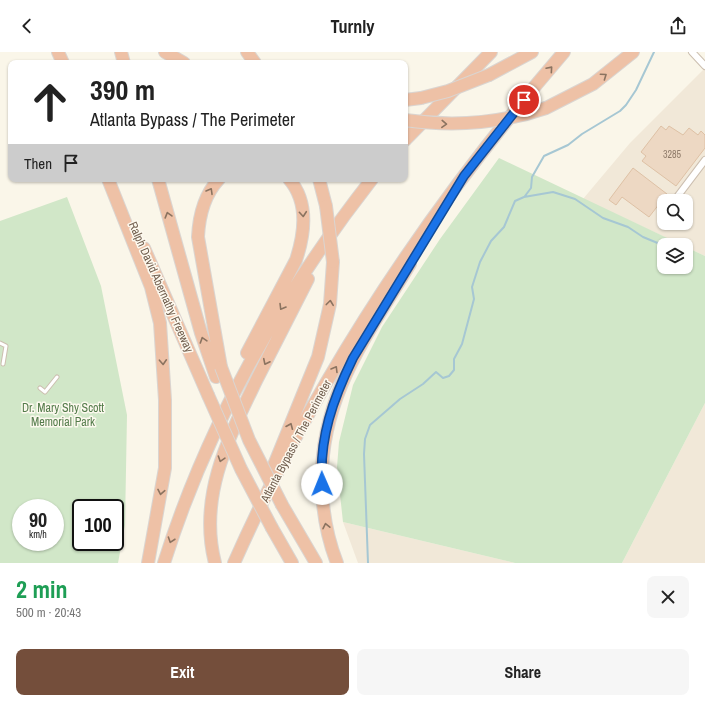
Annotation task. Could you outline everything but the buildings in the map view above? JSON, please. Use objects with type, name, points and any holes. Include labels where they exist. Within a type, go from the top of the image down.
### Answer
[{"type":"highway","points":[[165,52],[179,60]]},
{"type":"highway","points":[[408,137],[491,52]]},
{"type":"highway","points":[[408,100],[448,91],[490,76],[532,52]]},
{"type":"highway","name":"Atlanta Bypass / The Perimeter","points":[[234,563],[269,489],[314,405],[354,336],[407,254],[464,176],[564,52]]},
{"type":"highway","points":[[408,120],[441,124],[475,124],[510,119],[546,108],[593,84],[633,52]]},
{"type":"highway","points":[[337,563],[325,517],[321,470],[324,434],[332,406],[353,358],[464,176]]},
{"type":"highway","points":[[109,182],[151,287],[160,323],[165,400],[165,468],[148,563]]},
{"type":"highway","name":"Ralph David Abernathy Freeway","points":[[115,182],[241,469],[292,563]]},
{"type":"highway","points":[[159,182],[201,333],[219,372],[249,456],[280,509],[316,563]]},
{"type":"highway","points":[[217,182],[210,190],[204,202],[200,216],[198,238],[219,372]]},
{"type":"highway","points":[[164,563],[189,489],[242,364],[296,260],[304,227],[302,205],[298,193],[291,182]]},
{"type":"highway","points":[[269,489],[272,466],[312,373],[321,346],[330,304],[333,262],[326,206],[320,182]]},
{"type":"highway","points":[[217,426],[283,305],[335,228],[370,182]]},
{"type":"highway","points":[[214,560],[210,525],[211,506],[216,472],[224,448],[281,331],[335,228]]},
{"type":"highway","points":[[280,509],[307,563]]},
{"type":"street","points":[[692,52],[705,66]]},
{"type":"street","points":[[679,194],[705,160]]},
{"type":"lane","points":[[0,343],[6,346],[3,364]]},
{"type":"lane","points":[[40,388],[45,392],[57,377]]},
{"type":"shaded area","points":[[705,68],[705,256],[693,250],[693,238],[667,238],[583,199],[630,143]]},
{"type":"shaded area","points":[[705,403],[705,563],[622,563]]},
{"type":"shaded area","points":[[343,522],[515,563],[358,563]]},
{"type":"green space","points":[[499,158],[667,238],[657,238],[657,274],[693,274],[693,250],[705,256],[705,403],[622,563],[515,563],[343,522],[337,467],[339,442],[353,385],[382,327],[440,239]]},
{"type":"green space","name":"Dr. Mary Shy Scott Memorial Park","points":[[67,197],[101,286],[127,415],[125,525],[124,530],[124,499],[72,499],[72,551],[120,551],[118,563],[0,563],[0,221]]},
{"type":"waterway","points":[[525,196],[531,188],[532,177],[544,156],[568,145],[582,134],[620,111],[626,105],[636,90],[654,52]]},
{"type":"waterway","points":[[368,563],[364,454],[365,439],[370,425],[400,399],[423,384],[436,372],[443,378],[449,376],[454,370],[454,359],[462,344],[474,299],[472,287],[480,262],[491,241],[504,227],[515,201],[524,197],[553,192],[575,199],[603,218],[628,227],[643,237],[657,243]]},
{"type":"route","points":[[322,484],[321,470],[324,434],[339,387],[353,358],[464,176],[524,100]]}]
